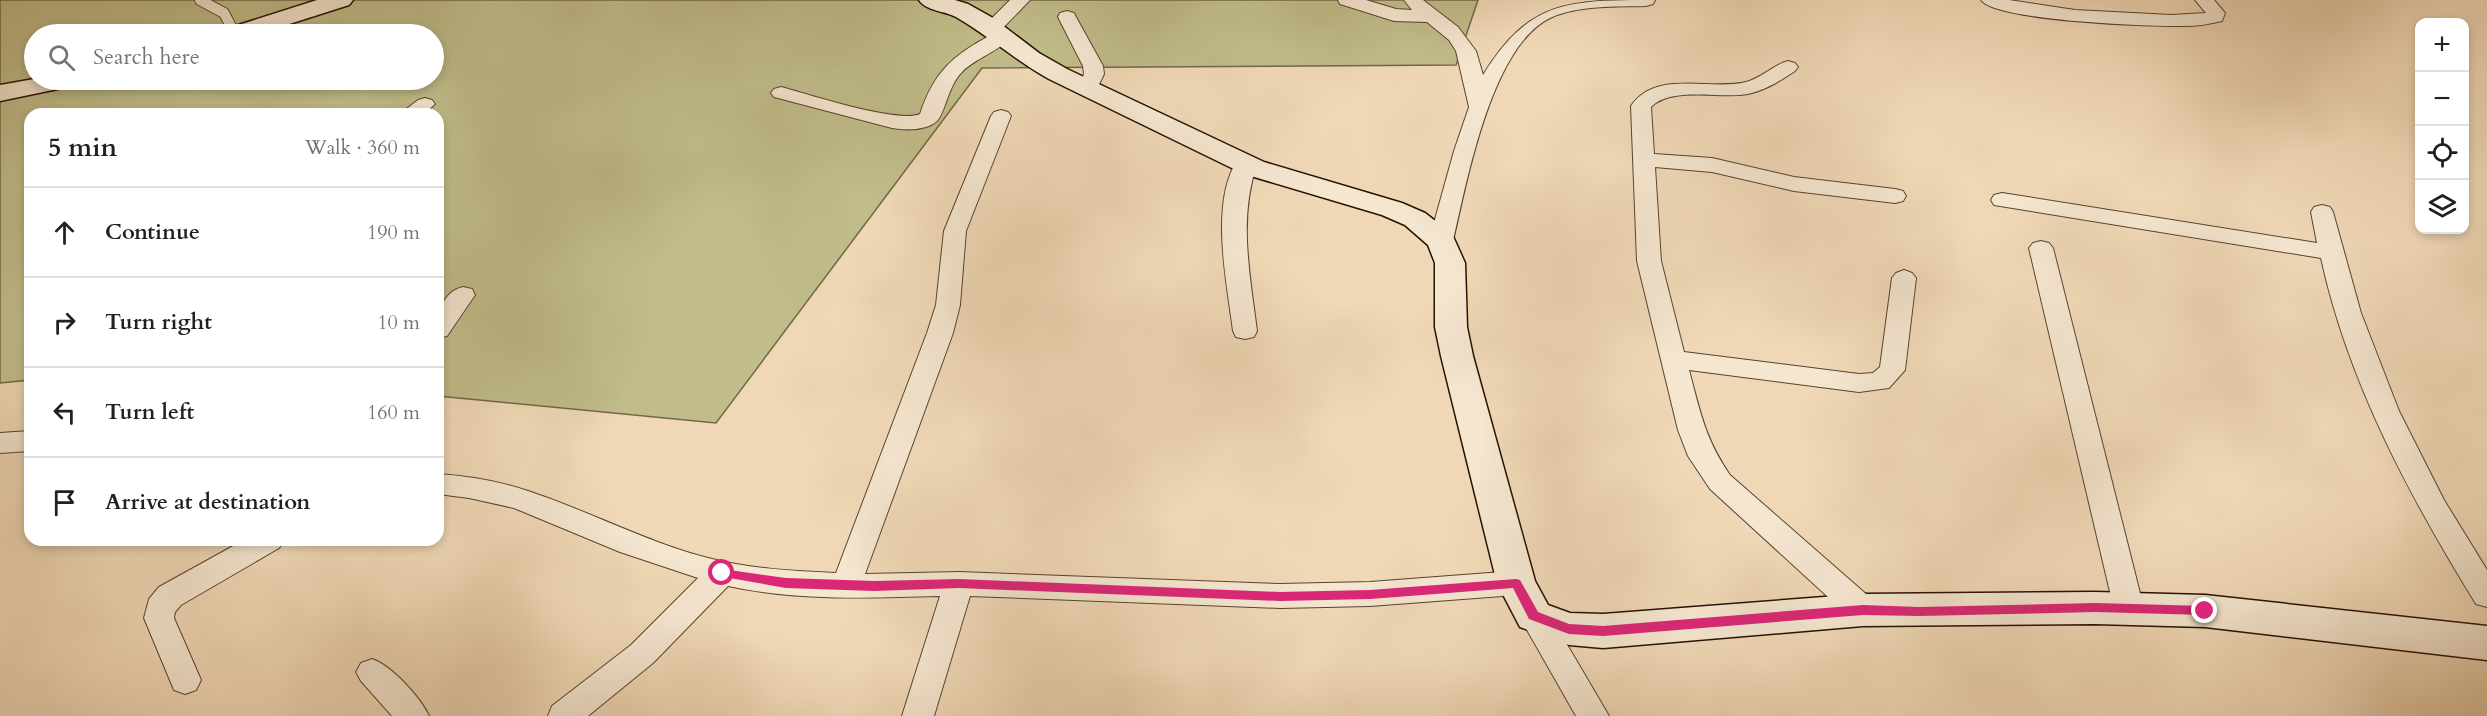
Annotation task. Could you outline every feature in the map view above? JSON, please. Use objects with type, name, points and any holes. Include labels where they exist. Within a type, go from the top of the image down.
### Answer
[{"type":"street","points":[[266,24],[341,0]]},
{"type":"street","points":[[932,0],[959,9],[1030,58],[1058,74],[1245,164],[1392,209],[1415,219],[1441,241],[1450,263],[1451,327],[1457,356],[1516,584],[1593,716]]},
{"type":"street","points":[[781,93],[892,122],[908,124],[921,122],[929,117],[936,92],[946,76],[996,33],[1021,0]]},
{"type":"street","points":[[1347,0],[1394,15],[1430,18]]},
{"type":"street","points":[[1413,0],[1430,18],[1457,36],[1465,49],[1479,107]]},
{"type":"street","points":[[1441,241],[1479,107],[1512,40],[1525,26],[1544,14],[1616,1],[1646,0]]},
{"type":"street","points":[[1990,0],[2015,9],[2044,13],[2183,21],[2215,17],[2216,13],[2204,0]]},
{"type":"street","points":[[1067,18],[1094,66],[1094,74],[1089,87]]},
{"type":"street","points":[[1788,67],[1760,85],[1749,88],[1674,90],[1656,93],[1645,99],[1641,105],[1648,261],[1690,430],[1701,456],[1720,482],[1863,610]]},
{"type":"street","points":[[0,93],[24,88]]},
{"type":"street","points":[[846,585],[939,333],[948,305],[955,231],[1001,116]]},
{"type":"street","points":[[1643,159],[1712,165],[1794,184],[1895,196]]},
{"type":"street","points":[[1245,164],[1237,184],[1232,217],[1245,332]]},
{"type":"street","points":[[2002,200],[2330,252]]},
{"type":"street","points":[[2322,212],[2330,252],[2349,320],[2406,453],[2461,556],[2487,595]]},
{"type":"street","points":[[2041,248],[2129,609]]},
{"type":"street","points":[[1672,359],[1859,383],[1880,382],[1892,370],[1904,278]]},
{"type":"street","points":[[444,322],[463,295]]},
{"type":"street","points":[[0,443],[24,441]]},
{"type":"street","points":[[444,485],[469,487],[520,500],[630,544],[722,573],[786,583],[959,584],[1280,596],[1370,594],[1516,584]]},
{"type":"street","points":[[185,680],[159,618],[160,608],[170,596],[183,587],[257,546]]},
{"type":"street","points":[[564,716],[642,654],[722,573]]},
{"type":"street","points":[[918,716],[959,584]]},
{"type":"street","points":[[1534,616],[1569,629],[1603,631],[1863,610],[2205,611],[2487,643]]},
{"type":"street","points":[[372,672],[413,716]]},
{"type":"lane","points":[[200,0],[224,13],[230,24]]},
{"type":"shaded area","points":[[0,0],[1478,0],[1456,65],[982,68],[716,423],[444,397],[444,108],[24,108],[24,381],[0,383]]},
{"type":"route","points":[[722,573],[786,583],[874,586],[959,584],[1039,586],[1280,596],[1370,594],[1516,584],[1534,616],[1569,629],[1603,631],[1863,610],[2095,608],[2205,611]]}]
